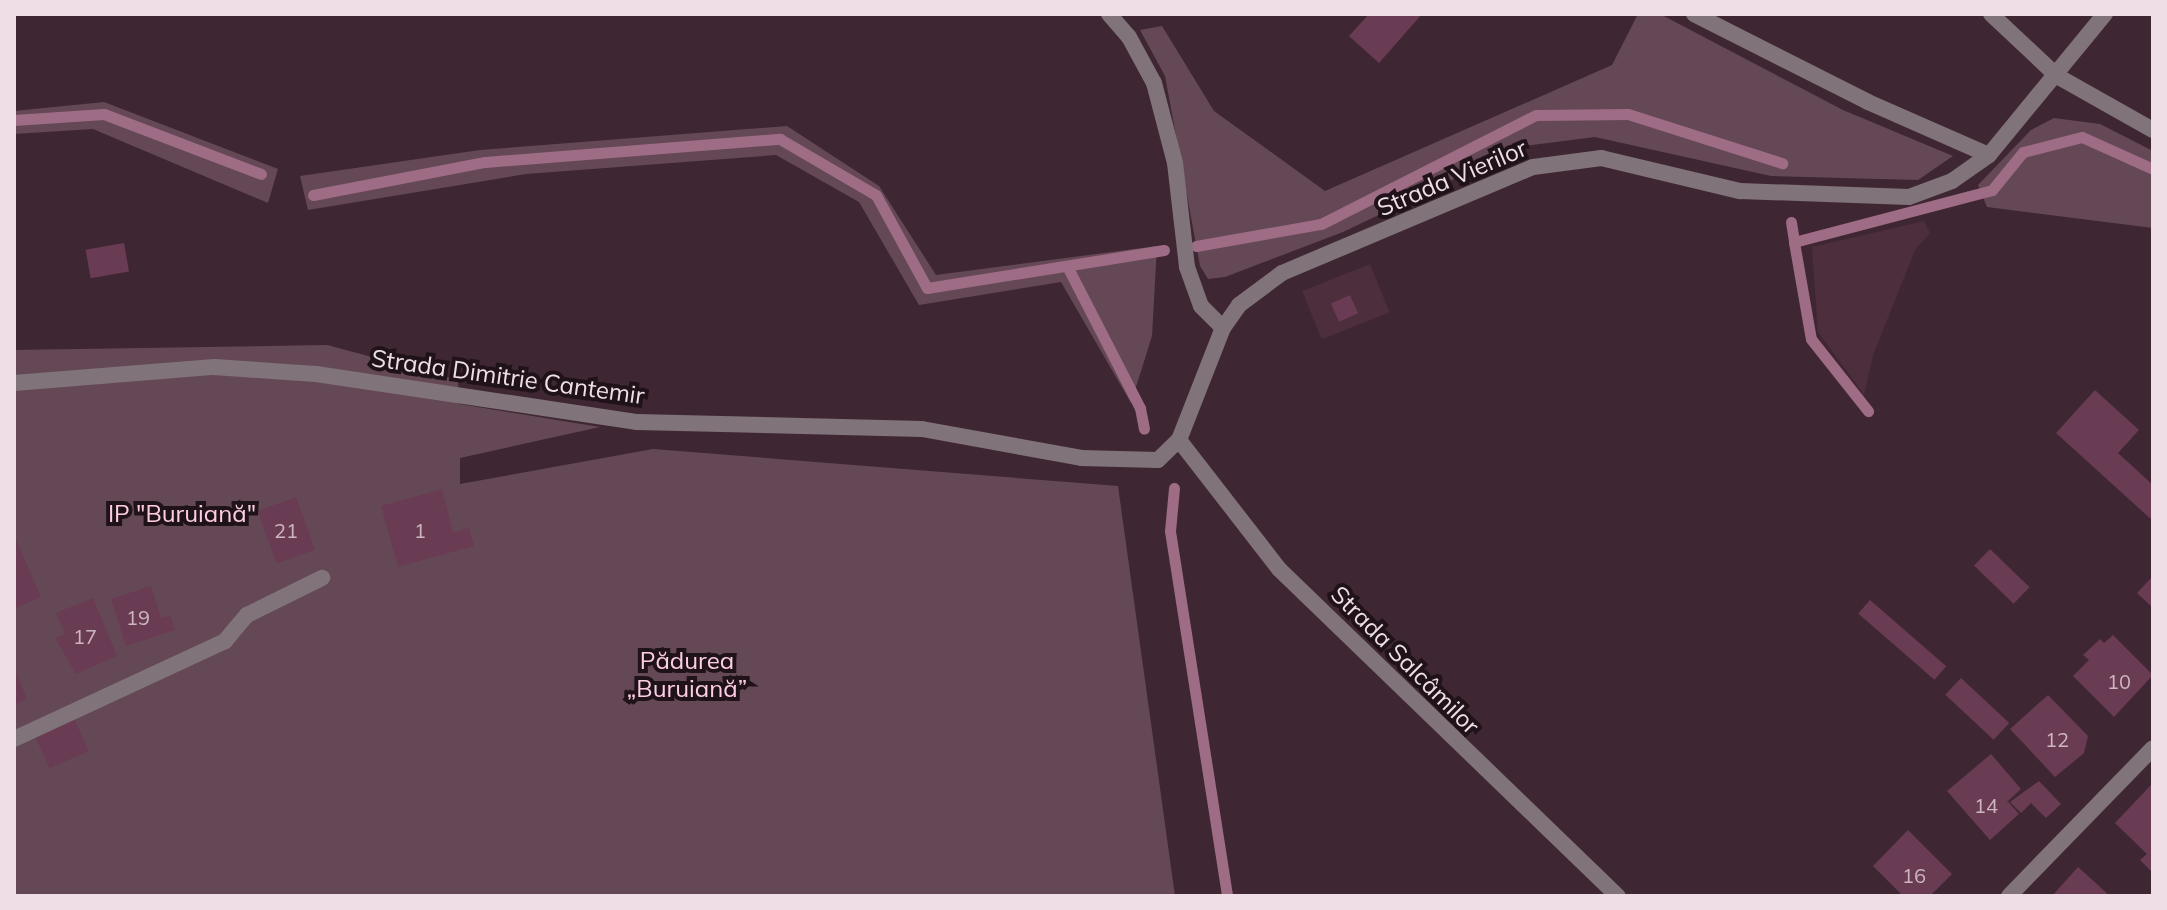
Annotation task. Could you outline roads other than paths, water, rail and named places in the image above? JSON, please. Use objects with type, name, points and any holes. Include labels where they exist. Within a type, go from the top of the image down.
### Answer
[{"type":"street","points":[[1109,14],[1129,37],[1154,83],[1175,163],[1187,267],[1201,306],[1223,328]]},
{"type":"street","points":[[1694,14],[1868,102],[1989,155]]},
{"type":"street","points":[[1991,14],[2057,76],[2153,130]]},
{"type":"street","name":"Strada Vierilor","points":[[1179,440],[1223,328],[1239,305],[1282,273],[1533,167],[1601,158],[1740,191],[1909,197],[1952,181],[1989,155],[2105,14]]},
{"type":"street","name":"Strada Dimitrie Cantemir","points":[[14,383],[214,367],[316,374],[637,422],[922,429],[1081,458],[1158,460],[1179,440]]},
{"type":"street","name":"Strada Salcâmilor","points":[[1179,440],[1279,569],[1618,896]]},
{"type":"street","points":[[14,739],[225,641],[247,615],[322,578]]},
{"type":"street","points":[[2009,896],[2153,748]]},
{"type":"waterway","points":[[14,120],[104,114],[261,174]]},
{"type":"waterway","points":[[1196,246],[1321,224],[1536,115],[1628,114],[1782,163]]},
{"type":"waterway","points":[[1791,222],[1794,242],[1992,190],[2023,152],[2082,137],[2153,169]]},
{"type":"waterway","points":[[313,195],[485,162],[780,139],[876,195],[927,288],[1164,250]]},
{"type":"waterway","points":[[1794,242],[1811,339],[1868,411]]},
{"type":"waterway","points":[[1067,266],[1140,408],[1144,429]]},
{"type":"waterway","points":[[1174,488],[1170,531],[1227,896]]},
{"type":"park label","name":"IP \"Buruiană\"","points":[[182,514]]},
{"type":"park label","name":"Pădurea „Buruiană”","points":[[687,675]]}]
